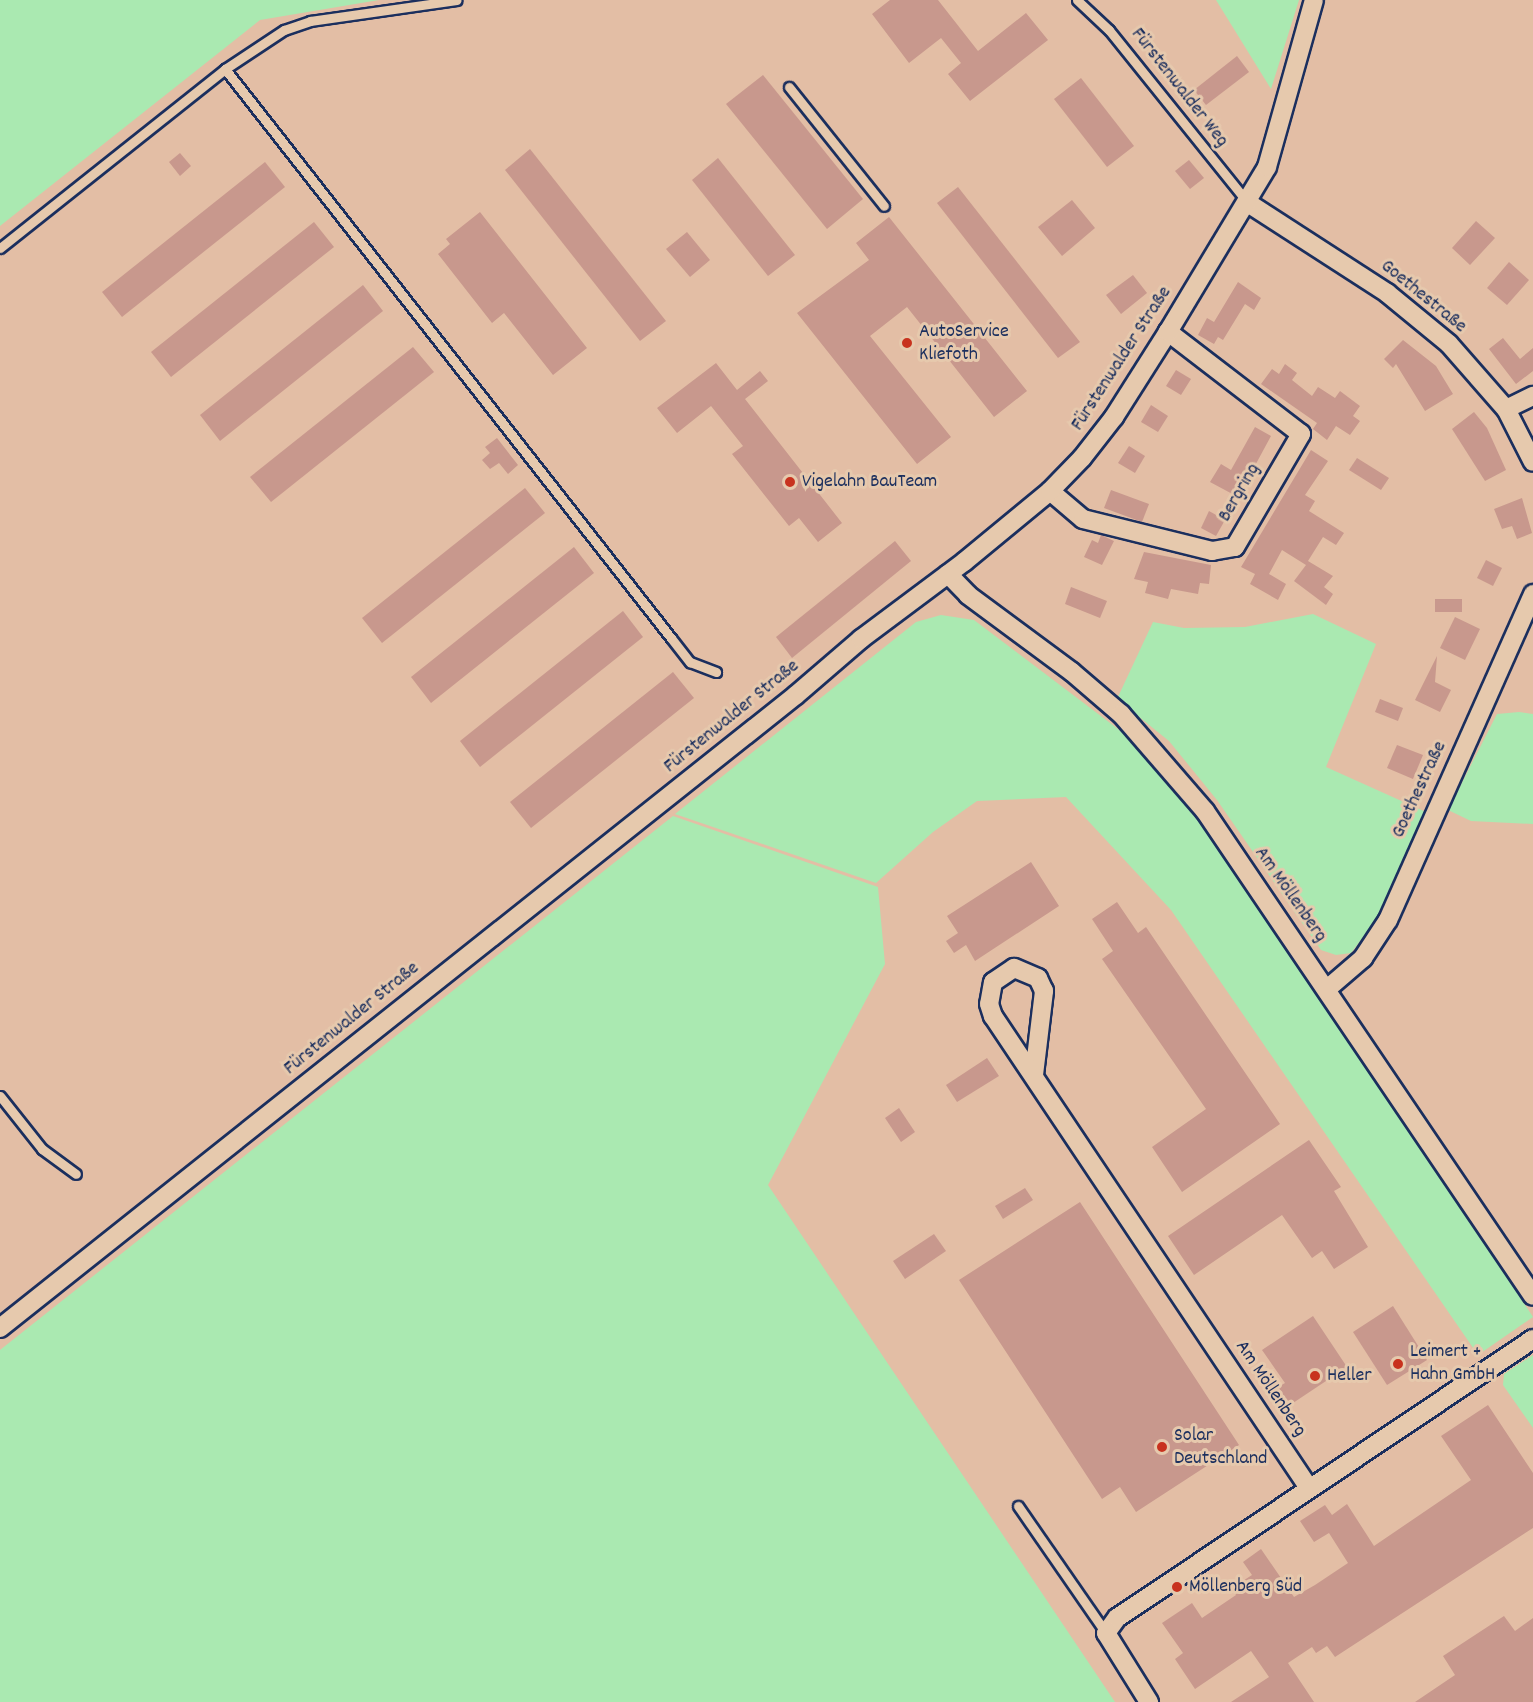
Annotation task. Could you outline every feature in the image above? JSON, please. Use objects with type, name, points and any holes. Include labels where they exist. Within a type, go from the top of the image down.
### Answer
[{"type":"street","name":"Fürstenwalder Straße","points":[[0,1328],[796,695],[861,639],[948,574],[1050,490],[1082,458],[1114,417],[1248,203],[1266,167],[1314,0]]},
{"type":"street","name":"Goethestraße","points":[[1248,203],[1387,293],[1449,344],[1506,409],[1533,462]]},
{"type":"street","name":"Bergring","points":[[1050,490],[1083,519],[1212,551],[1234,547],[1301,434],[1168,332]]},
{"type":"street","points":[[1506,409],[1533,396]]},
{"type":"street","name":"Am Möllenberg","points":[[948,574],[968,596],[1072,672],[1121,714],[1155,750],[1205,811],[1533,1296]]},
{"type":"street","name":"Goethestraße","points":[[1327,989],[1363,958],[1388,920],[1533,594]]},
{"type":"street","name":"Am Möllenberg","points":[[1034,1075],[1044,991],[1038,978],[1014,968],[993,981],[989,1004],[993,1016],[1309,1488]]},
{"type":"street","points":[[1149,1702],[1106,1633],[1117,1618],[1533,1339]]},
{"type":"lane","points":[[0,248],[225,69],[263,42],[310,21],[457,0]]},
{"type":"lane","name":"Fürstenwalder Weg","points":[[1077,0],[1102,21],[1248,203]]},
{"type":"lane","points":[[225,69],[690,662],[716,672]]},
{"type":"lane","points":[[789,87],[884,206]]},
{"type":"lane","points":[[0,1096],[42,1149],[76,1174]]},
{"type":"lane","points":[[1018,1506],[1106,1633]]},
{"type":"green space","points":[[0,0],[379,0],[260,20],[0,226]]},
{"type":"green space","points":[[1216,0],[1299,0],[1271,89]]},
{"type":"green space","points":[[1313,614],[1376,644],[1326,767],[1426,812],[1384,910],[1351,953],[1336,955],[1321,950],[1217,800],[1169,741],[1117,699],[1153,622],[1184,628],[1245,627]]},
{"type":"green space","points":[[941,615],[974,620],[1155,757],[1202,814],[1533,1317],[1478,1355],[1171,910],[1066,797],[977,801],[933,832],[876,883],[675,814],[916,622]]},
{"type":"green space","points":[[1519,712],[1533,714],[1533,824],[1471,821],[1448,810],[1497,714]]},
{"type":"green space","points":[[673,816],[878,887],[885,964],[768,1185],[1115,1702],[0,1702],[0,1350]]},
{"type":"green space","points":[[1533,1355],[1533,1428],[1503,1385],[1504,1374]]},
{"type":"building","points":[[890,0],[938,0],[978,51],[1026,13],[1048,40],[970,101],[948,74],[961,63],[941,38],[909,63],[872,14]]},
{"type":"building","points":[[1237,56],[1249,72],[1206,105],[1194,90]]},
{"type":"building","points":[[763,75],[863,199],[827,229],[726,104]]},
{"type":"building","points":[[1081,78],[1134,146],[1107,167],[1054,99]]},
{"type":"building","points":[[530,149],[666,321],[640,341],[505,170]]},
{"type":"building","points":[[180,153],[191,166],[180,176],[169,162]]},
{"type":"building","points":[[718,158],[795,255],[768,276],[692,180]]},
{"type":"building","points":[[1189,160],[1204,178],[1190,189],[1175,171]]},
{"type":"building","points":[[265,162],[285,187],[122,317],[102,292]]},
{"type":"building","points":[[958,187],[1080,342],[1058,358],[937,203]]},
{"type":"building","points":[[1072,200],[1095,228],[1062,256],[1038,227]]},
{"type":"building","points":[[480,212],[587,348],[553,375],[504,313],[492,323],[438,254],[450,244],[446,239]]},
{"type":"building","points":[[889,217],[1027,391],[994,417],[907,307],[870,336],[951,437],[917,464],[797,313],[869,260],[856,243]]},
{"type":"building","points":[[1476,221],[1495,238],[1470,265],[1452,248]]},
{"type":"building","points":[[314,222],[334,247],[171,377],[151,352]]},
{"type":"building","points":[[687,232],[710,260],[690,277],[666,249]]},
{"type":"building","points":[[1509,262],[1529,280],[1507,305],[1487,288]]},
{"type":"building","points":[[1133,275],[1147,293],[1121,314],[1106,295]]},
{"type":"building","points":[[1238,282],[1261,298],[1254,310],[1245,304],[1223,340],[1218,337],[1214,344],[1198,335],[1207,318],[1214,322]]},
{"type":"building","points":[[363,285],[383,311],[220,441],[200,415]]},
{"type":"building","points":[[1503,338],[1520,359],[1533,348],[1533,371],[1516,384],[1489,349]]},
{"type":"building","points":[[1403,340],[1436,366],[1453,394],[1425,411],[1396,364],[1393,368],[1384,359]]},
{"type":"building","points":[[413,347],[434,372],[271,502],[250,477]]},
{"type":"building","name":"Vigelahn BauTeam","points":[[716,363],[737,390],[760,371],[768,381],[745,399],[842,523],[818,542],[799,518],[789,526],[732,454],[743,446],[711,406],[677,433],[657,408]]},
{"type":"building","points":[[1285,364],[1297,373],[1292,380],[1312,396],[1318,387],[1335,398],[1340,391],[1360,406],[1353,416],[1360,421],[1350,435],[1336,426],[1327,440],[1313,429],[1317,423],[1261,384],[1272,369],[1279,374]]},
{"type":"building","points":[[1176,370],[1191,379],[1181,395],[1166,386]]},
{"type":"building","points":[[1151,405],[1168,416],[1158,432],[1141,422]]},
{"type":"building","points":[[1474,412],[1487,428],[1506,470],[1485,481],[1452,429]]},
{"type":"building","points":[[1255,427],[1271,436],[1238,497],[1210,482],[1221,464],[1231,470]]},
{"type":"building","points":[[497,438],[518,465],[508,474],[499,463],[490,469],[482,460],[490,453],[485,447]]},
{"type":"building","points":[[1129,446],[1145,456],[1135,473],[1118,463]]},
{"type":"building","points":[[1311,450],[1328,461],[1305,495],[1315,501],[1309,511],[1344,533],[1336,545],[1323,537],[1308,561],[1333,576],[1324,587],[1333,594],[1326,605],[1294,581],[1306,565],[1282,550],[1269,574],[1286,584],[1278,600],[1250,584],[1255,574],[1241,567]]},
{"type":"building","points":[[1357,458],[1389,478],[1381,490],[1349,470]]},
{"type":"building","points":[[525,488],[545,513],[382,643],[362,618]]},
{"type":"building","points":[[1111,490],[1149,504],[1142,522],[1104,508]]},
{"type":"building","points":[[1522,498],[1532,533],[1517,539],[1512,526],[1502,529],[1494,509]]},
{"type":"building","points":[[1209,511],[1225,520],[1216,536],[1201,528]]},
{"type":"building","points":[[1101,535],[1114,541],[1102,565],[1084,557],[1092,540],[1098,543]]},
{"type":"building","points":[[895,541],[911,561],[792,658],[776,637]]},
{"type":"building","points":[[574,547],[594,573],[431,703],[411,677]]},
{"type":"building","points":[[1144,552],[1211,565],[1209,584],[1200,583],[1198,594],[1171,589],[1168,599],[1145,593],[1148,582],[1134,579]]},
{"type":"building","points":[[1486,560],[1502,568],[1493,586],[1477,578]]},
{"type":"building","points":[[1071,587],[1107,601],[1100,618],[1065,604]]},
{"type":"building","points":[[1435,599],[1462,599],[1462,612],[1435,612]]},
{"type":"building","points":[[623,611],[643,637],[480,767],[460,741]]},
{"type":"building","points":[[1455,617],[1480,629],[1465,660],[1440,648]]},
{"type":"building","points":[[1437,656],[1435,682],[1451,690],[1440,712],[1415,700]]},
{"type":"building","points":[[673,672],[694,698],[531,828],[510,802]]},
{"type":"building","points":[[1380,699],[1403,708],[1398,721],[1375,712]]},
{"type":"building","points":[[1397,745],[1423,755],[1413,779],[1387,768]]},
{"type":"building","points":[[1031,862],[1059,906],[975,961],[966,945],[954,953],[946,941],[958,933],[947,916]]},
{"type":"building","points":[[1117,902],[1138,933],[1146,927],[1280,1124],[1182,1192],[1152,1147],[1206,1109],[1102,959],[1113,951],[1092,919]]},
{"type":"building","points":[[987,1058],[999,1076],[957,1102],[946,1085]]},
{"type":"building","points":[[899,1108],[915,1132],[901,1142],[885,1118]]},
{"type":"building","points":[[1309,1140],[1341,1187],[1334,1191],[1368,1247],[1334,1269],[1322,1251],[1312,1258],[1282,1215],[1194,1275],[1168,1236]]},
{"type":"building","points":[[1025,1188],[1033,1200],[1003,1219],[995,1206]]},
{"type":"building","points":[[1080,1202],[1239,1445],[1136,1512],[1120,1487],[1102,1499],[959,1280]]},
{"type":"building","points":[[934,1234],[946,1251],[905,1279],[893,1261]]},
{"type":"building","points":[[1393,1306],[1427,1360],[1387,1385],[1353,1332]]},
{"type":"building","points":[[1313,1316],[1347,1367],[1290,1405],[1278,1387],[1285,1383],[1262,1350]]},
{"type":"building","points":[[1488,1405],[1533,1473],[1533,1528],[1335,1657],[1327,1646],[1316,1653],[1312,1647],[1288,1663],[1314,1702],[1231,1702],[1269,1677],[1251,1651],[1195,1689],[1175,1659],[1183,1653],[1162,1623],[1192,1603],[1202,1618],[1236,1595],[1232,1588],[1252,1575],[1243,1562],[1261,1549],[1294,1597],[1348,1563],[1329,1533],[1314,1542],[1300,1521],[1325,1505],[1332,1515],[1347,1504],[1374,1546],[1471,1480],[1441,1436]]},
{"type":"building","points":[[1504,1616],[1515,1631],[1533,1618],[1533,1702],[1415,1702],[1455,1675],[1443,1656]]},
{"type":"place","name":"AutoService Kliefoth","points":[[907,343]]},
{"type":"place","name":"Vigelahn BauTeam","points":[[790,482]]},
{"type":"place","name":"Leimert + Hahn GmbH","points":[[1398,1364]]},
{"type":"place","name":"Heller","points":[[1315,1376]]},
{"type":"place","name":"Solar Deutschland","points":[[1162,1447]]},
{"type":"place","name":"Möllenberg Süd","points":[[1177,1587]]}]
